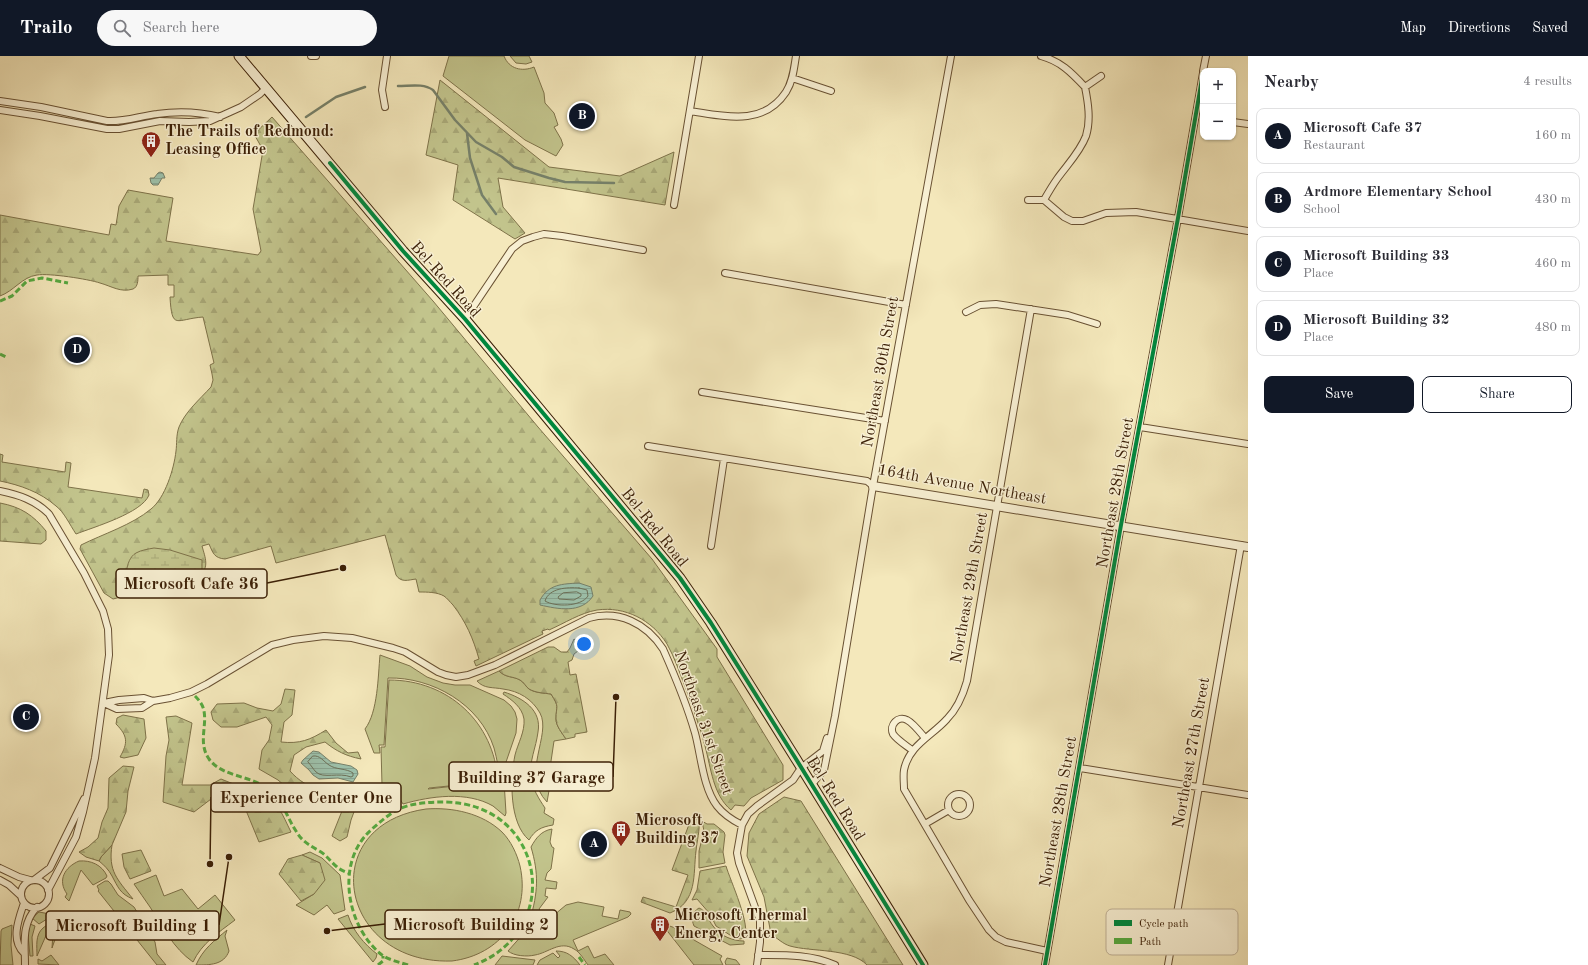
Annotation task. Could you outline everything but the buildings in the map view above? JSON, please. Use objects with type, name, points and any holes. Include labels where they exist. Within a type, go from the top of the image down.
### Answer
[{"type":"main road","name":"Bel-Red Road","points":[[239,56],[403,251],[464,318],[680,578],[711,623],[923,965]]},
{"type":"street","points":[[311,56],[316,56]]},
{"type":"street","points":[[385,107],[382,90],[387,56]]},
{"type":"street","points":[[674,205],[699,56]]},
{"type":"street","points":[[690,111],[742,117],[760,114],[775,104],[786,91],[792,78],[796,56]]},
{"type":"street","name":"Northeast 30th Street","points":[[812,784],[824,770],[873,486],[951,56]]},
{"type":"street","points":[[1040,56],[1053,59],[1070,71],[1085,87],[1088,100],[1089,120],[1086,135],[1080,147],[1044,200]]},
{"type":"street","name":"Northeast 28th Street","points":[[1204,68],[1206,56]]},
{"type":"street","points":[[1085,87],[1101,76]]},
{"type":"street","points":[[792,78],[831,90]]},
{"type":"street","points":[[0,110],[107,129],[118,129],[160,121],[210,121],[241,107],[266,88]]},
{"type":"street","name":"Northeast 28th Street","points":[[1044,965],[1200,91]]},
{"type":"street","points":[[0,101],[41,107],[96,119],[118,121],[157,114],[206,114],[220,117]]},
{"type":"street","points":[[40,116],[41,107]]},
{"type":"street","points":[[157,114],[160,121]]},
{"type":"street","points":[[1196,116],[1200,117]]},
{"type":"street","points":[[118,121],[118,129]]},
{"type":"street","points":[[1236,122],[1248,124]]},
{"type":"street","points":[[1028,200],[1044,200],[1061,215],[1072,221],[1083,221],[1106,213],[1136,212],[1248,231]]},
{"type":"street","points":[[464,318],[512,249],[522,241],[544,234],[643,250]]},
{"type":"street","points":[[725,272],[906,305]]},
{"type":"street","points":[[966,312],[980,304],[996,304],[1068,314],[1097,324]]},
{"type":"street","name":"Northeast 29th Street","points":[[925,824],[904,789],[903,771],[912,750],[948,719],[956,708],[967,681],[1031,309]]},
{"type":"street","points":[[702,392],[885,420]]},
{"type":"street","points":[[1140,427],[1248,444]]},
{"type":"street","name":"164th Avenue Northeast","points":[[648,446],[867,481],[873,486],[1122,525],[1244,546]]},
{"type":"street","points":[[711,546],[724,459]]},
{"type":"street","points":[[0,491],[32,500],[42,506],[49,514],[84,573],[100,605],[108,629],[110,655],[104,703],[88,792],[76,837],[48,890]]},
{"type":"street","name":"Northeast 27th Street","points":[[1178,909],[1244,546]]},
{"type":"street","name":"Northeast 31st Street","points":[[104,703],[117,709],[142,708],[153,701],[191,692],[272,645],[293,640],[324,636],[352,638],[400,650],[438,672],[450,676],[468,675],[495,665],[589,618],[602,615],[617,616],[633,621],[650,633],[663,649],[694,731],[708,787],[712,796],[717,806],[731,820],[742,824]]},
{"type":"street","name":"Northeast 31st Street","points":[[104,703],[118,700],[144,698],[153,701]]},
{"type":"street","name":"Northeast 30th Street","points":[[742,824],[748,814],[792,780],[801,768],[823,751],[834,716]]},
{"type":"street","points":[[912,750],[893,734],[892,727],[896,721],[901,719],[908,720],[925,738]]},
{"type":"street","points":[[1080,768],[1248,795]]},
{"type":"street","points":[[21,896],[22,887],[50,868],[88,792]]},
{"type":"street","points":[[949,810],[925,824],[969,900],[989,930],[996,937],[1006,942],[1047,951]]},
{"type":"street","points":[[742,824],[737,853],[739,863],[760,921],[761,940],[757,965]]},
{"type":"street","points":[[0,868],[18,877],[43,882],[48,890],[49,894],[45,903],[31,914],[26,925],[24,938],[26,948],[24,952],[26,965]]},
{"type":"street","points":[[0,880],[10,885],[21,896],[24,903],[28,906],[37,908]]},
{"type":"street","points":[[24,903],[16,931],[20,949],[24,952]]},
{"type":"street","points":[[758,955],[810,957],[835,965]]},
{"type":"street","name":"Northeast 27th Street","points":[[1168,965],[1170,955]]},
{"type":"green space","points":[[449,56],[504,56],[513,67],[525,69],[534,67],[544,93],[545,103],[554,113],[558,125],[554,127],[563,145],[556,156],[525,140],[443,76]]},
{"type":"green space","points":[[510,56],[529,56],[532,62],[526,64],[516,63]]},
{"type":"green space","points":[[440,80],[549,167],[620,176],[674,152],[665,205],[498,178],[503,207],[525,233],[515,239],[453,200],[458,165],[426,155]]},
{"type":"green space","points":[[272,117],[433,301],[538,427],[652,559],[717,649],[717,657],[783,765],[783,780],[751,798],[744,806],[735,805],[731,810],[725,804],[716,789],[699,725],[670,649],[661,635],[654,628],[637,616],[618,610],[607,609],[585,613],[549,630],[542,631],[543,634],[476,666],[474,661],[479,659],[477,651],[469,630],[458,611],[444,596],[429,592],[419,592],[416,579],[405,580],[398,578],[385,535],[276,563],[271,546],[225,559],[216,556],[209,544],[202,546],[206,566],[199,576],[113,599],[104,593],[80,549],[81,545],[126,525],[143,515],[156,504],[165,491],[173,466],[179,427],[189,411],[211,387],[213,380],[210,365],[214,363],[203,317],[181,321],[174,319],[172,315],[170,297],[174,297],[174,285],[168,285],[168,275],[138,276],[135,288],[124,290],[78,278],[37,275],[27,278],[10,291],[0,296],[0,215],[109,235],[111,224],[116,225],[119,206],[128,190],[173,198],[166,241],[258,255],[261,251],[253,209],[263,150],[254,134]]},
{"type":"green space","points":[[0,454],[3,455],[2,462],[65,472],[66,462],[71,463],[68,487],[142,498],[144,489],[148,490],[149,495],[145,502],[137,508],[117,519],[76,534],[62,512],[50,501],[30,490],[0,481]]},
{"type":"green space","points":[[0,503],[20,509],[36,520],[46,531],[46,540],[41,544],[0,541]]},
{"type":"green space","points":[[154,548],[170,550],[202,560],[202,569],[195,573],[125,594],[126,572],[132,556],[140,551]]},
{"type":"green space","points":[[574,639],[577,641],[578,651],[574,654],[572,660],[568,662],[570,675],[576,674],[587,732],[575,734],[575,737],[566,739],[557,724],[557,704],[551,694],[540,693],[532,690],[520,680],[504,675],[499,671],[548,647],[554,647],[561,652],[567,652]]},
{"type":"green space","points":[[380,655],[410,666],[427,677],[443,683],[470,685],[504,700],[511,706],[517,719],[516,733],[505,765],[505,816],[493,806],[472,798],[449,796],[437,797],[403,804],[396,793],[390,793],[382,785],[381,747],[385,747],[389,680],[410,682],[430,687],[448,696],[464,708],[477,723],[488,740],[495,760],[498,781],[428,789],[500,781],[494,748],[487,732],[478,718],[466,706],[452,696],[421,682],[388,678],[384,745],[379,745],[380,753],[374,753],[365,729],[373,713],[375,704]]},
{"type":"green space","points":[[499,671],[504,675],[520,680],[531,690],[551,694],[557,704],[556,722],[566,739],[554,741],[547,802],[539,791],[536,779],[536,767],[543,722],[540,713],[537,708],[524,696],[509,690],[486,687],[477,681]]},
{"type":"green space","points":[[285,689],[295,690],[292,715],[284,722],[281,742],[299,742],[326,730],[336,743],[348,753],[358,752],[361,759],[342,753],[325,742],[306,747],[294,755],[290,771],[304,783],[322,789],[346,788],[356,790],[361,793],[351,820],[347,837],[340,841],[332,836],[346,801],[341,798],[315,803],[259,769],[262,750],[269,740],[272,725],[266,717],[237,727],[221,727],[213,720],[211,712],[217,704],[244,703],[257,708],[273,711],[281,704]]},
{"type":"green space","points":[[504,692],[524,701],[530,706],[537,717],[538,732],[531,765],[532,781],[536,793],[545,808],[544,813],[554,819],[553,825],[539,830],[529,840],[522,832],[514,812],[512,788],[513,765],[522,733],[524,719],[519,707],[503,694]]},
{"type":"green space","points":[[123,715],[144,719],[146,738],[138,755],[124,758],[120,757],[126,740],[123,732],[116,724],[117,718]]},
{"type":"green space","points":[[176,716],[192,723],[182,785],[210,785],[221,779],[236,785],[230,798],[215,796],[194,812],[163,802],[166,756],[169,740],[166,717]]},
{"type":"green space","points":[[123,766],[134,767],[128,791],[126,812],[112,845],[99,861],[86,857],[79,852],[88,847],[98,838],[102,822],[108,808],[109,778]]},
{"type":"green space","points":[[260,790],[275,803],[291,832],[259,842],[245,808]]},
{"type":"green space","points":[[784,797],[801,801],[903,965],[867,965],[860,960],[841,953],[790,946],[771,934],[764,897],[747,856],[749,833],[759,814]]},
{"type":"green space","points":[[426,809],[456,810],[476,816],[494,825],[508,839],[520,866],[522,884],[521,901],[516,916],[508,930],[498,941],[484,951],[469,957],[452,961],[414,956],[385,941],[365,919],[355,892],[355,865],[367,840],[390,820]]},
{"type":"green space","points":[[691,819],[699,820],[699,828],[694,878],[690,895],[679,908],[670,913],[641,902],[643,897],[676,907],[688,875],[672,870]]},
{"type":"green space","points":[[702,821],[707,824],[714,824],[724,832],[723,852],[725,863],[699,868],[699,851],[704,831]]},
{"type":"green space","points":[[552,829],[550,842],[554,848],[551,869],[547,873],[545,880],[557,882],[556,889],[546,888],[545,896],[548,897],[539,909],[544,915],[531,921],[536,892],[536,875],[531,847],[539,835]]},
{"type":"green space","points":[[112,845],[111,862],[115,874],[122,886],[133,899],[122,892],[105,866],[99,861]]},
{"type":"green space","points":[[141,850],[151,871],[130,879],[124,867],[122,854]]},
{"type":"green space","points":[[310,852],[322,858],[340,875],[345,910],[334,914],[327,905],[314,915],[296,905],[314,894],[320,863],[302,855]]},
{"type":"green space","points":[[302,855],[320,863],[325,880],[314,894],[301,901],[279,874],[288,859]]},
{"type":"green space","points":[[79,861],[88,861],[96,864],[105,872],[107,876],[93,885],[81,870],[69,901],[65,897],[67,894],[63,884],[64,874],[66,870]]},
{"type":"green space","points":[[726,866],[740,903],[745,924],[746,932],[744,938],[740,939],[733,937],[716,926],[710,914],[697,899],[692,900],[697,890],[700,871]]},
{"type":"green space","points":[[156,875],[164,896],[182,889],[198,909],[215,895],[235,920],[201,949],[193,962],[174,944],[134,884]]},
{"type":"green space","points":[[105,881],[108,881],[118,895],[134,907],[155,942],[157,954],[166,965],[157,965],[98,891],[97,886]]},
{"type":"green space","points":[[578,902],[604,907],[602,916],[618,919],[620,910],[630,912],[631,914],[628,917],[573,940],[578,951],[588,946],[594,958],[605,954],[614,965],[588,965],[576,950],[564,946],[559,946],[532,956],[517,955],[508,951],[524,933],[542,925],[566,905]]},
{"type":"green space","points":[[699,908],[706,913],[713,926],[719,933],[731,939],[744,941],[744,944],[730,945],[694,926],[693,916]]},
{"type":"green space","points":[[39,912],[50,914],[47,919],[39,924],[32,918]]},
{"type":"green space","points":[[348,915],[360,937],[377,954],[373,962],[338,919]]},
{"type":"green space","points":[[55,916],[62,920],[52,948],[53,932],[48,931],[37,956],[37,941],[40,931]]},
{"type":"green space","points":[[661,923],[681,930],[694,940],[722,956],[720,959],[723,965],[694,965]]},
{"type":"green space","points":[[30,924],[35,926],[32,937],[33,956],[30,956],[28,935]]},
{"type":"green space","points":[[12,925],[11,945],[13,965],[0,965],[1,931],[2,929]]},
{"type":"green space","points":[[227,930],[225,936],[229,951],[227,956],[220,962],[196,965],[205,950]]},
{"type":"green space","points":[[556,951],[570,955],[580,965],[537,965],[540,960],[553,953],[558,958],[560,956]]},
{"type":"green space","points":[[51,955],[59,965],[38,964],[38,959],[42,961]]},
{"type":"green space","points":[[502,956],[535,960],[533,965],[495,965]]},
{"type":"green space","points":[[727,958],[736,960],[740,965],[726,965],[725,962]]},
{"type":"water","points":[[160,172],[163,173],[165,178],[162,178],[158,185],[153,185],[150,178],[154,178]]},
{"type":"water","points":[[579,583],[591,587],[593,596],[582,606],[562,609],[540,605],[540,600],[552,588],[556,586]]},
{"type":"water","points":[[313,751],[319,752],[331,762],[351,766],[357,770],[358,774],[353,782],[338,778],[319,779],[313,775],[301,763]]},
{"type":"waterway","points":[[398,86],[425,86],[433,90],[455,120],[476,142],[502,157],[514,167],[565,182],[614,183]]},
{"type":"waterway","points":[[306,117],[336,97],[365,87]]},
{"type":"waterway","points":[[467,133],[470,158],[482,195],[496,214]]},
{"type":"marked path","points":[[0,301],[12,296],[27,281],[42,278],[68,283]]},
{"type":"marked path","points":[[0,354],[8,358]]},
{"type":"marked path","points":[[195,696],[201,703],[204,711],[203,741],[209,759],[221,769],[261,784],[273,793],[281,803],[298,835],[323,854],[338,868],[350,874]]},
{"type":"marked path","points":[[408,965],[391,960],[382,955],[371,944],[362,931],[355,917],[351,901],[349,885],[350,869],[354,854],[362,840],[389,815],[409,805],[443,802],[477,808],[504,823],[522,844],[531,870],[532,898],[522,925],[503,948],[474,965]]},
{"type":"marked path","points":[[521,926],[535,924],[546,917]]},
{"type":"marked path","points":[[378,965],[383,961],[383,956]]},
{"type":"marked path","points":[[579,957],[585,965]]},
{"type":"cycle path","points":[[1045,965],[1121,525],[1200,90]]},
{"type":"cycle path","points":[[330,163],[403,251],[465,319],[680,578],[711,623],[923,965]]},
{"type":"place","name":"Ardmore Elementary School","points":[[582,116]]},
{"type":"place","name":"The Trails of Redmond: Leasing Office","points":[[151,158]]},
{"type":"place","name":"Microsoft Building 32","points":[[77,350]]},
{"type":"place","name":"Microsoft Cafe 36","points":[[343,568]]},
{"type":"place","name":"Building 37 Garage","points":[[616,697]]},
{"type":"place","name":"Microsoft Building 33","points":[[26,717]]},
{"type":"place","name":"Microsoft Cafe 37","points":[[594,844]]},
{"type":"place","name":"Microsoft Building 37","points":[[621,847]]},
{"type":"place","name":"Microsoft Building 1","points":[[229,857]]},
{"type":"place","name":"Experience Center One","points":[[210,864]]},
{"type":"place","name":"Microsoft Building 2","points":[[327,931]]},
{"type":"place","name":"Microsoft Thermal Energy Center","points":[[660,942]]}]
